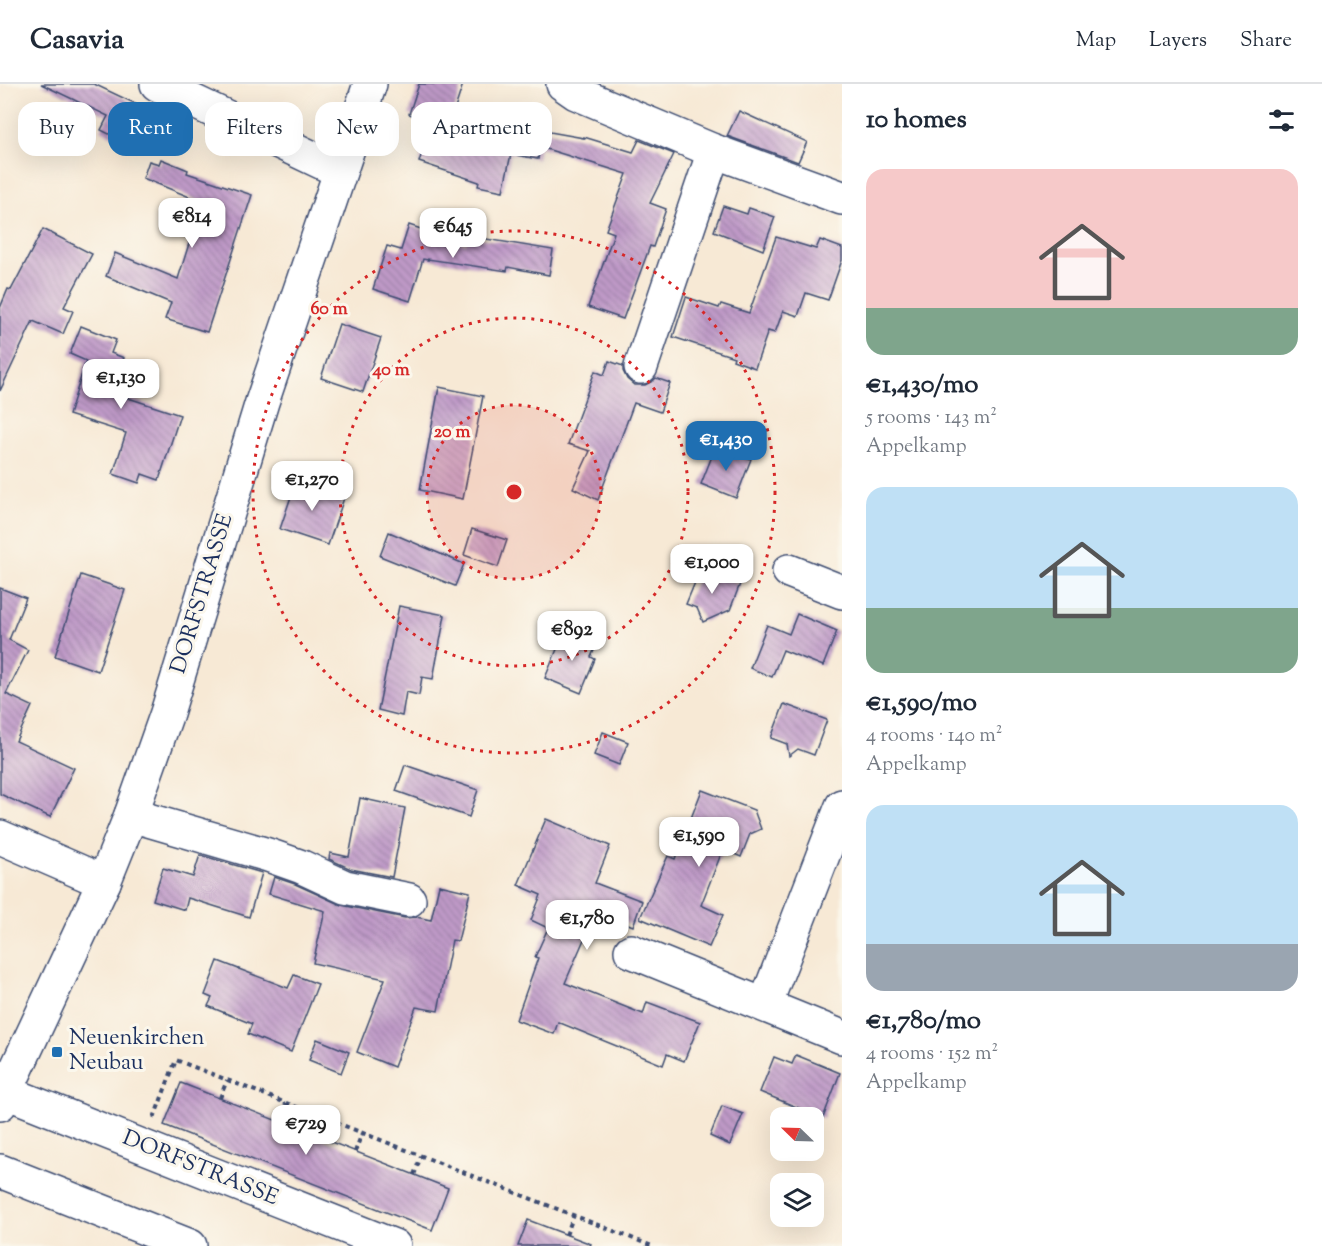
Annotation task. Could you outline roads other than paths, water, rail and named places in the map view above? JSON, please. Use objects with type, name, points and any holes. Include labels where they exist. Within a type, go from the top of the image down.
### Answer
[{"type":"street","points":[[157,84],[340,171]]},
{"type":"street","name":"DORFSTRASSE","points":[[370,84],[262,402],[167,713],[104,882],[3,1098],[143,1147],[394,1246]]},
{"type":"street","points":[[563,84],[576,93],[714,151],[842,198]]},
{"type":"street","points":[[641,367],[714,151]]},
{"type":"street","points":[[789,571],[842,592]]},
{"type":"street","points":[[765,1005],[842,806]]},
{"type":"street","points":[[130,815],[268,855],[302,867],[345,887],[409,900]]},
{"type":"street","points":[[0,837],[104,882]]},
{"type":"street","points":[[631,951],[842,1037]]},
{"type":"street","points":[[0,1171],[190,1246]]},
{"type":"place","name":"Neuenkirchen Neubau","points":[[57,1052]]}]
